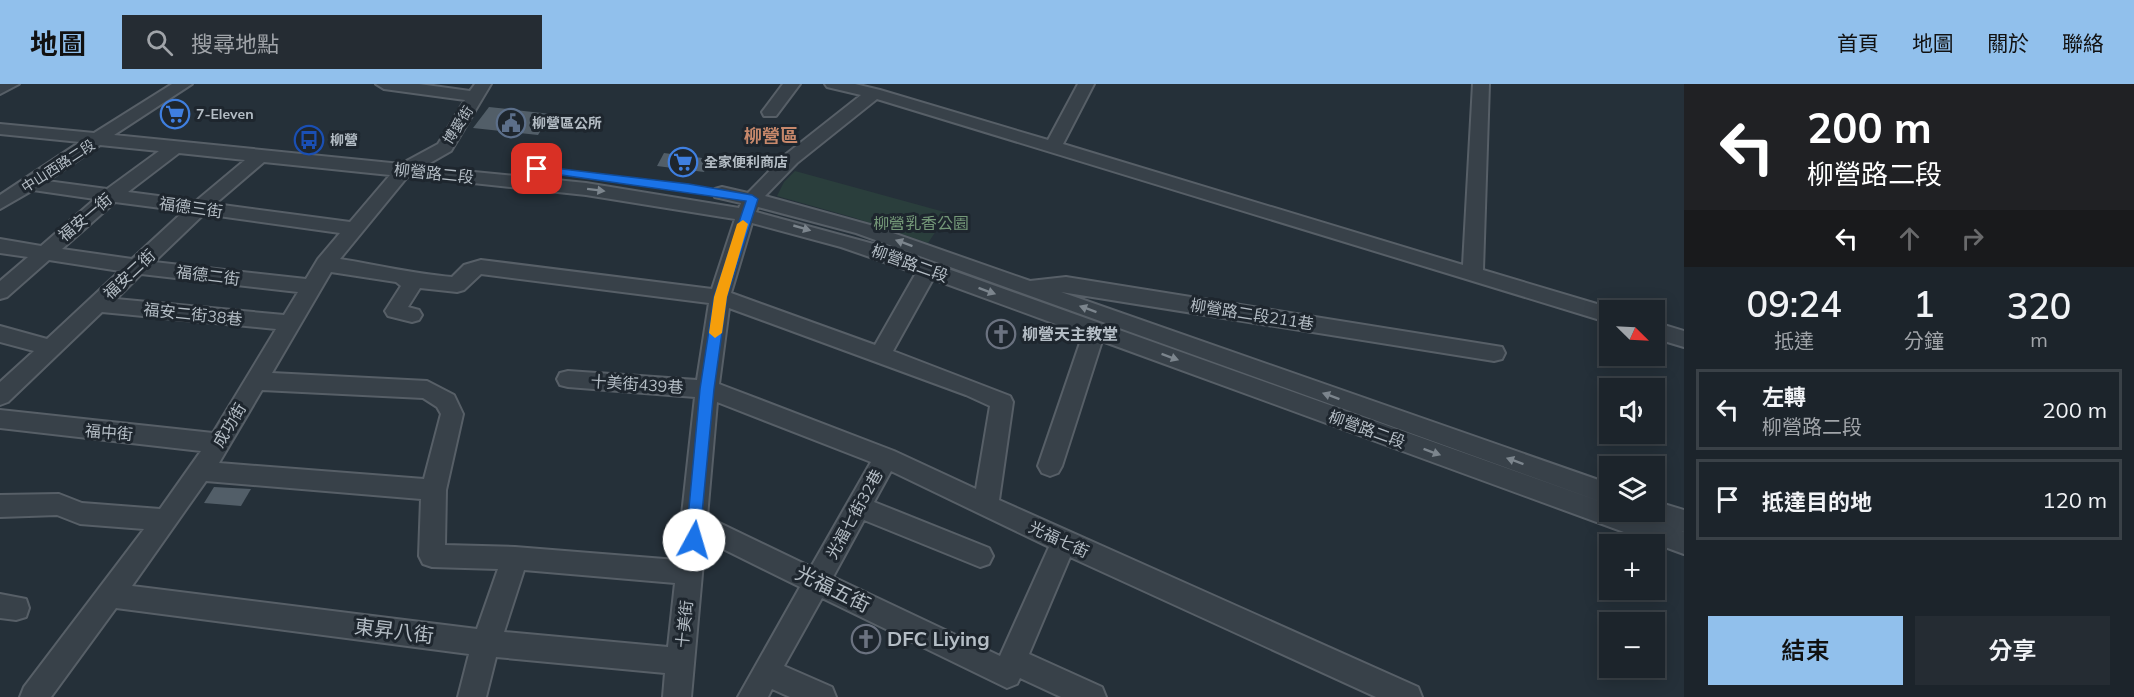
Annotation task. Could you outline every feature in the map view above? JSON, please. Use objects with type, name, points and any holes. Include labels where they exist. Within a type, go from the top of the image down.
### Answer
[{"type":"street","points":[[0,89],[11,84]]},
{"type":"street","name":"中山西路二段","points":[[0,203],[184,84]]},
{"type":"street","points":[[384,84],[480,90]]},
{"type":"street","points":[[770,112],[792,84]]},
{"type":"street","points":[[833,84],[874,93],[1599,313]]},
{"type":"street","points":[[1053,147],[1086,84]]},
{"type":"street","points":[[1473,275],[1481,84]]},
{"type":"street","name":"博愛街","points":[[425,159],[445,147],[480,90]]},
{"type":"street","points":[[749,206],[791,159],[874,93]]},
{"type":"street","name":"柳營路二段","points":[[0,116],[518,167],[689,188],[749,206],[928,270],[1022,295],[1095,330],[1542,481],[1599,493]]},
{"type":"street","name":"柳營路二段","points":[[0,129],[672,200],[749,206],[863,229],[1022,295],[1542,481],[1684,543]]},
{"type":"street","name":"福安一街","points":[[0,292],[43,252],[110,196],[175,147]]},
{"type":"street","name":"福安二街","points":[[0,396],[199,208],[260,156]]},
{"type":"street","name":"成功街","points":[[34,697],[166,520],[219,443],[290,323],[309,286],[353,229],[404,170],[425,159]]},
{"type":"street","name":"福德三街","points":[[30,184],[353,229]]},
{"type":"street","name":"十美街","points":[[677,697],[696,524],[707,389],[720,297],[749,206]]},
{"type":"street","name":"福德二街","points":[[0,246],[138,267],[309,286]]},
{"type":"street","points":[[325,264],[402,276],[409,280],[457,285],[471,270],[481,267],[720,297],[880,355],[1002,402],[986,504]]},
{"type":"street","points":[[880,355],[928,270]]},
{"type":"street","points":[[409,280],[412,284],[395,311],[412,315]]},
{"type":"street","name":"柳營路二段211巷","points":[[1022,295],[1066,284],[1494,353]]},
{"type":"street","name":"福安二街38巷","points":[[96,304],[290,323]]},
{"type":"street","points":[[1050,466],[1095,330]]},
{"type":"street","points":[[1665,333],[1684,339]]},
{"type":"street","points":[[0,334],[52,348]]},
{"type":"street","name":"十美街439巷","points":[[568,379],[707,389]]},
{"type":"street","points":[[255,381],[428,390],[446,401],[452,414],[434,489],[432,556],[515,558],[690,573]]},
{"type":"street","name":"光福七街","points":[[707,389],[886,458],[1064,542],[1408,697]]},
{"type":"street","name":"福中街","points":[[0,419],[219,443]]},
{"type":"street","name":"光福七街32巷","points":[[752,697],[886,458]]},
{"type":"street","points":[[200,471],[434,489]]},
{"type":"street","points":[[0,506],[59,504],[80,513],[166,520]]},
{"type":"street","points":[[859,507],[980,556]]},
{"type":"street","points":[[1665,515],[1684,521]]},
{"type":"street","name":"光福五街","points":[[696,524],[1007,674],[1012,660]]},
{"type":"street","points":[[1064,542],[1012,660],[1092,697]]},
{"type":"street","points":[[472,697],[486,643],[515,558]]},
{"type":"street","name":"東昇八街","points":[[110,595],[486,643],[680,661]]},
{"type":"street","points":[[766,672],[822,697]]},
{"type":"green space","name":"柳營乳香公園","points":[[795,171],[948,213],[928,243],[855,218],[777,196],[784,182]]},
{"type":"building","name":"柳營區公所","points":[[489,107],[551,114],[538,135],[473,128]]},
{"type":"building","name":"全家便利商店","points":[[664,153],[710,159],[704,172],[657,166]]},
{"type":"building","points":[[214,487],[251,489],[241,506],[204,503]]},
{"type":"slow traffic","points":[[715,333],[720,297],[743,224]]},
{"type":"place","name":"7-Eleven","points":[[175,114]]},
{"type":"place","name":"柳營區公所","points":[[511,123]]},
{"type":"place","name":"柳營","points":[[309,140]]},
{"type":"place","name":"全家便利商店","points":[[683,162]]},
{"type":"place","name":"柳營天主教堂","points":[[1001,334]]},
{"type":"place","name":"DFC Liying","points":[[866,639]]},
{"type":"district","name":"柳營區","points":[[771,136]]},
{"type":"route","points":[[537,169],[689,188],[752,199],[720,297],[707,389],[694,540]]}]
